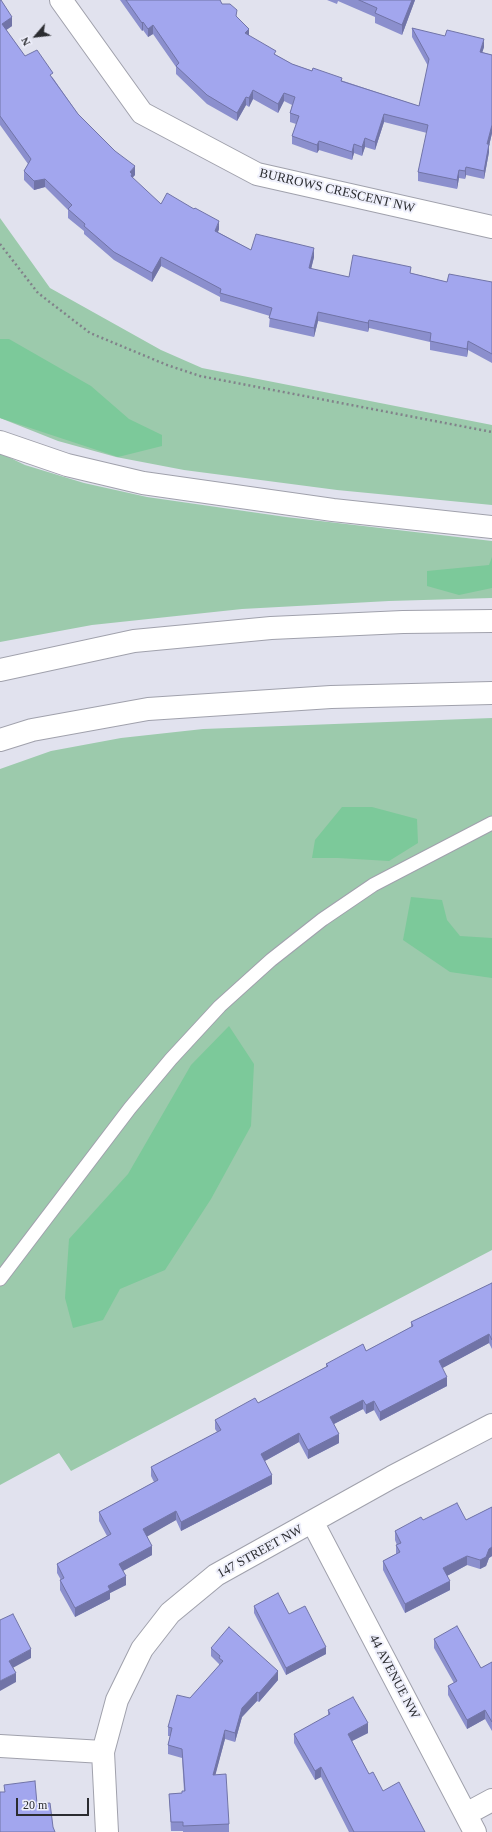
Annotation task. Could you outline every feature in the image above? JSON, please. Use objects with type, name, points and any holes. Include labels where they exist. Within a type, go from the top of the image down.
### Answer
[{"type":"main road","name":"BURROWS CRESCENT NW","points":[[61,0],[142,113],[256,174],[492,227]]},
{"type":"main road","points":[[0,442],[67,465],[143,483],[333,510],[492,527]]},
{"type":"main road","points":[[2,670],[134,641],[271,628],[403,622],[492,621]]},
{"type":"main road","points":[[0,740],[32,730],[148,709],[331,697],[492,693]]},
{"type":"main road","name":"147 STREET NW","points":[[107,1832],[103,1752],[117,1700],[142,1649],[170,1613],[216,1575],[313,1523],[392,1477],[492,1425]]},
{"type":"main road","name":"44 AVENUE NW","points":[[313,1523],[471,1823]]},
{"type":"main road","points":[[0,1746],[103,1752]]},
{"type":"main road","points":[[471,1823],[492,1800]]},
{"type":"lane","points":[[0,1279],[130,1108],[171,1059],[220,1006],[271,960],[323,919],[372,885],[492,823]]},
{"type":"path","points":[[0,244],[38,292],[90,333],[167,365],[200,376],[492,432]]},
{"type":"green space","points":[[0,218],[50,288],[161,350],[202,368],[492,425],[492,505],[337,490],[184,470],[116,457],[58,441],[0,418]]},
{"type":"green space","points":[[0,339],[9,339],[91,386],[129,419],[162,435],[162,446],[118,457],[0,418]]},
{"type":"green space","points":[[0,453],[25,465],[84,483],[147,497],[286,517],[492,541],[492,598],[389,601],[242,609],[92,625],[0,642]]},
{"type":"green space","points":[[492,557],[492,588],[459,595],[427,586],[427,571],[489,565]]},
{"type":"green space","points":[[492,718],[492,1250],[71,1471],[59,1453],[0,1485],[0,769],[51,751],[121,738],[203,729]]},
{"type":"green space","points":[[342,807],[372,807],[417,819],[418,843],[389,861],[312,858],[315,840]]},
{"type":"green space","points":[[411,897],[442,900],[447,920],[460,936],[492,938],[492,978],[450,972],[403,940]]},
{"type":"green space","points":[[229,1026],[254,1064],[251,1126],[211,1199],[165,1270],[120,1289],[103,1320],[73,1328],[65,1298],[69,1239],[128,1174],[191,1065]]},
{"type":"building","points":[[0,0],[12,17],[2,24],[25,56],[37,50],[53,73],[50,75],[78,114],[115,151],[135,166],[130,172],[132,174],[131,176],[161,204],[167,193],[194,209],[195,208],[219,221],[215,231],[251,250],[256,234],[314,248],[309,268],[349,277],[353,255],[411,267],[410,273],[447,282],[449,274],[492,282],[492,354],[468,341],[467,349],[430,341],[431,333],[369,320],[368,323],[318,312],[314,328],[269,318],[272,308],[220,293],[221,289],[161,257],[152,273],[114,252],[84,226],[85,224],[68,209],[72,205],[45,179],[34,181],[24,171],[31,159],[0,116]]},
{"type":"building","points":[[126,0],[220,0],[222,4],[230,4],[237,10],[236,16],[249,29],[245,33],[276,51],[274,54],[292,64],[312,71],[313,68],[342,78],[341,81],[419,106],[429,59],[412,28],[445,36],[447,30],[484,39],[480,52],[492,55],[492,125],[487,144],[489,144],[484,171],[466,167],[465,171],[459,170],[457,180],[418,172],[428,125],[384,114],[375,142],[365,138],[362,147],[354,144],[352,152],[319,141],[317,145],[292,136],[299,116],[290,113],[295,97],[284,93],[278,104],[253,90],[249,98],[246,97],[237,113],[207,95],[176,66],[179,63],[153,25],[148,29]]},
{"type":"building","points":[[359,0],[412,0],[402,25],[375,13],[377,8]]},
{"type":"building","points":[[492,1283],[492,1340],[489,1334],[439,1361],[447,1377],[380,1412],[374,1401],[366,1405],[363,1400],[330,1417],[339,1434],[308,1450],[299,1433],[261,1454],[272,1475],[181,1522],[176,1511],[143,1529],[152,1546],[119,1564],[126,1576],[108,1586],[110,1590],[75,1608],[60,1580],[64,1578],[57,1564],[111,1534],[99,1512],[158,1480],[151,1467],[221,1430],[215,1420],[255,1398],[258,1403],[328,1366],[326,1364],[363,1344],[366,1351],[413,1326],[411,1322]]},
{"type":"building","points":[[457,1503],[466,1520],[492,1507],[492,1547],[489,1549],[486,1557],[480,1560],[467,1556],[443,1568],[450,1581],[405,1604],[383,1561],[400,1552],[396,1545],[401,1543],[395,1531],[421,1517],[423,1520]]},
{"type":"building","points":[[278,1593],[289,1614],[305,1606],[326,1647],[286,1668],[254,1606]]},
{"type":"building","points":[[13,1614],[31,1649],[9,1661],[16,1673],[0,1681],[0,1620]]},
{"type":"building","points":[[457,1626],[481,1668],[492,1662],[492,1722],[485,1710],[467,1720],[448,1686],[457,1681],[434,1639]]},
{"type":"building","points":[[229,1627],[278,1671],[259,1693],[257,1692],[242,1708],[235,1733],[225,1730],[213,1775],[226,1774],[229,1824],[183,1826],[183,1822],[171,1822],[169,1794],[182,1793],[182,1791],[185,1791],[182,1749],[168,1745],[172,1728],[168,1727],[177,1695],[190,1698],[223,1661],[211,1648]]},
{"type":"building","points":[[353,1697],[368,1723],[348,1734],[369,1774],[373,1772],[383,1791],[399,1782],[425,1832],[354,1832],[321,1767],[315,1771],[294,1734],[330,1714],[328,1710]]},
{"type":"building","points":[[35,1781],[37,1804],[50,1803],[55,1832],[0,1832],[0,1792],[5,1792],[4,1785]]}]
